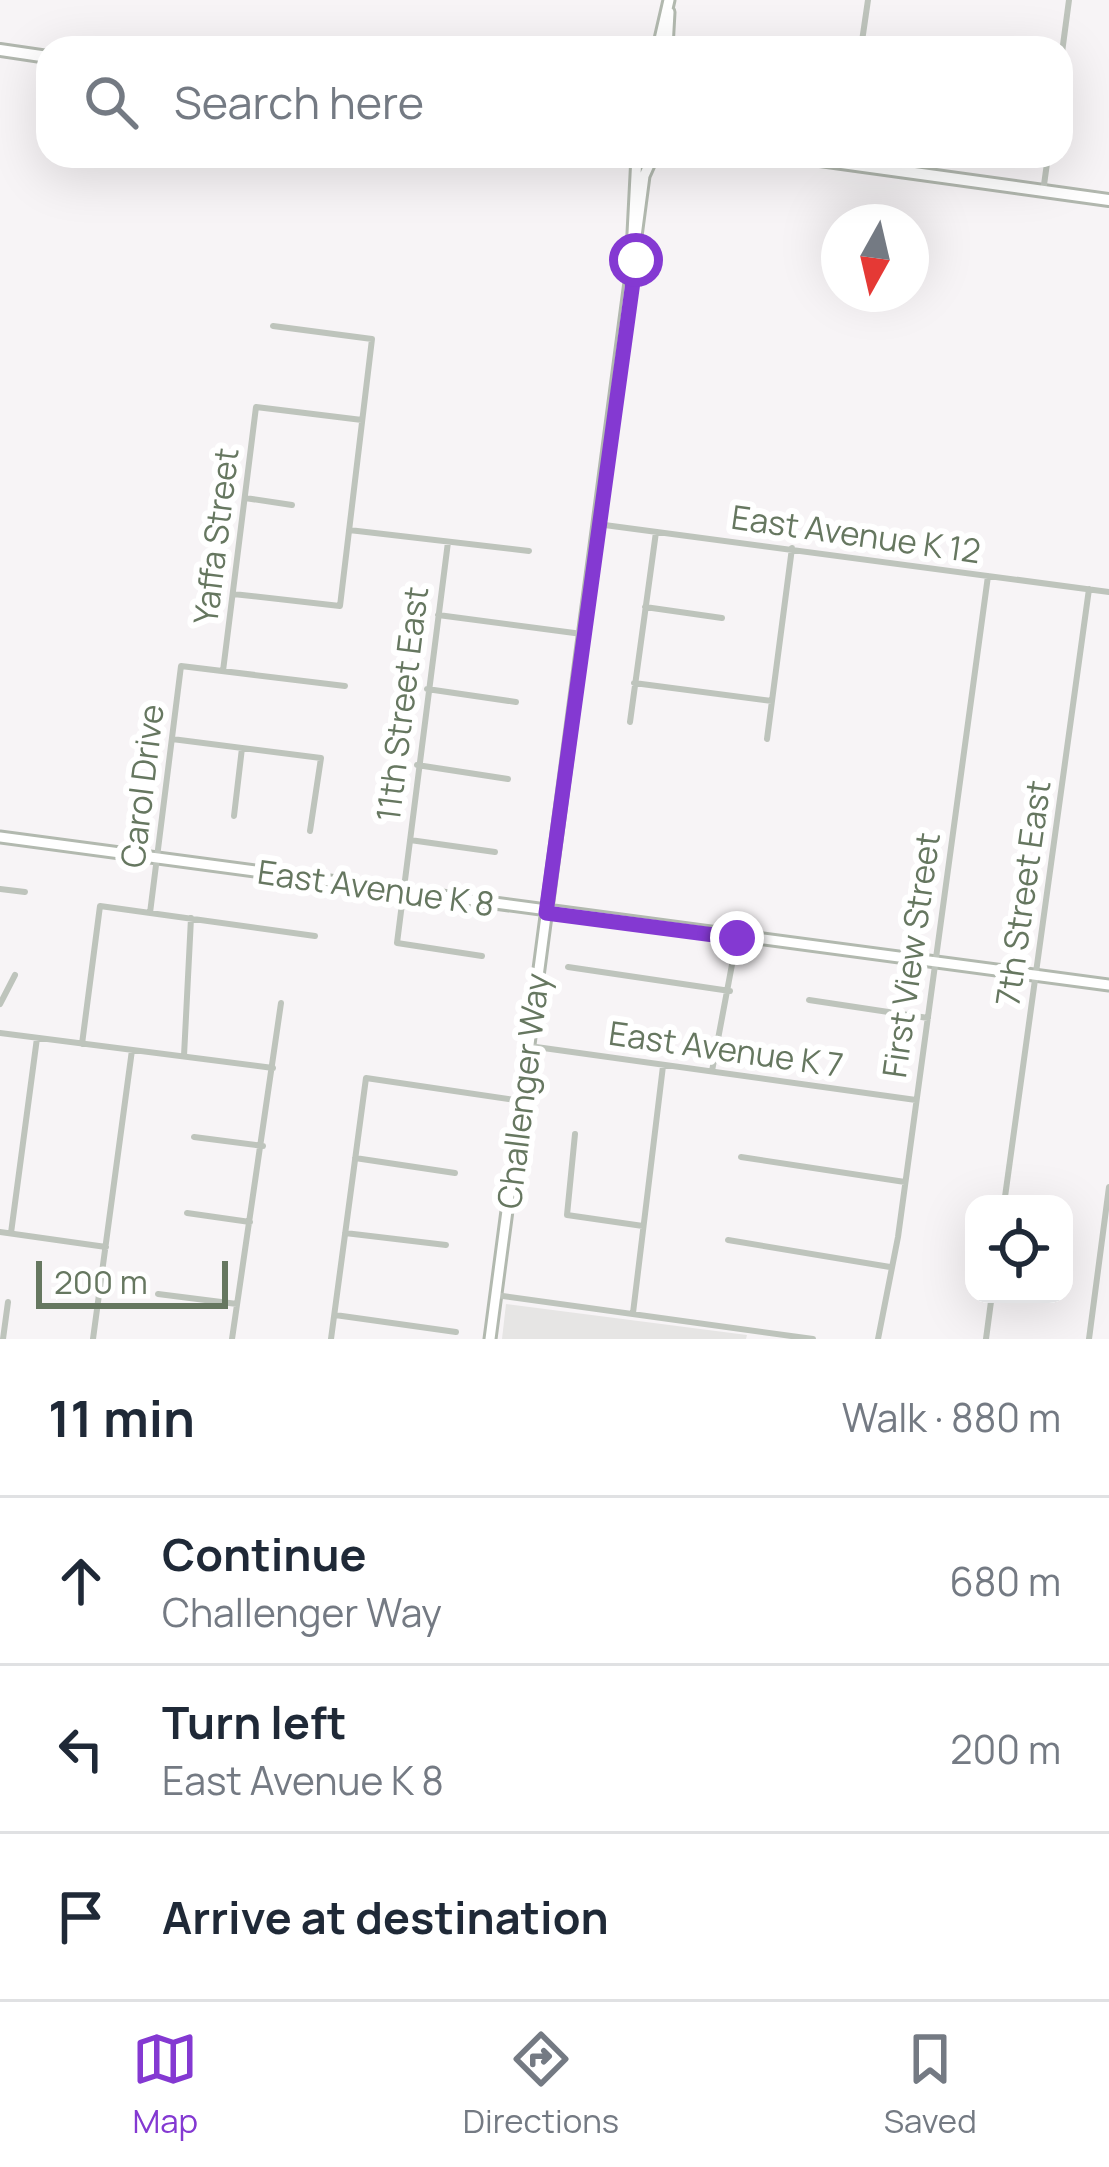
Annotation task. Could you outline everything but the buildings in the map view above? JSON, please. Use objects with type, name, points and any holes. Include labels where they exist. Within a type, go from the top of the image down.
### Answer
[{"type":"main road","points":[[665,36],[669,3]]},
{"type":"main road","points":[[0,50],[36,55]]},
{"type":"main road","name":"Challenger Way","points":[[631,272],[636,168]]},
{"type":"main road","name":"Challenger Way","points":[[490,1339],[596,524],[648,168]]},
{"type":"main road","points":[[896,168],[1109,200]]},
{"type":"main road","name":"East Avenue K 8","points":[[0,837],[1109,985]]},
{"type":"street","points":[[863,36],[868,0]]},
{"type":"street","points":[[1064,36],[1069,0]]},
{"type":"street","points":[[1043,192],[1046,168]]},
{"type":"street","points":[[233,594],[340,606],[372,339],[273,326]]},
{"type":"street","name":"Yaffa Street","points":[[224,671],[256,407],[362,420]]},
{"type":"street","points":[[245,498],[292,505]]},
{"type":"street","name":"East Avenue K 12","points":[[596,524],[1109,592]]},
{"type":"street","points":[[349,530],[529,551]]},
{"type":"street","points":[[630,722],[656,532]]},
{"type":"street","name":"11th Street East","points":[[448,542],[416,765],[397,943],[482,956]]},
{"type":"street","points":[[767,739],[792,548]]},
{"type":"street","name":"First View Street","points":[[878,1339],[905,1182],[988,576]]},
{"type":"street","name":"7th Street East","points":[[1005,1195],[1089,590]]},
{"type":"street","points":[[645,607],[722,618]]},
{"type":"street","points":[[438,615],[582,634]]},
{"type":"street","name":"Carol Drive","points":[[82,1044],[100,906],[150,913],[181,666],[224,671]]},
{"type":"street","points":[[224,671],[345,686]]},
{"type":"street","points":[[634,683],[772,701]]},
{"type":"street","points":[[427,689],[516,702]]},
{"type":"street","points":[[172,739],[321,758],[310,831]]},
{"type":"street","points":[[234,815],[242,748]]},
{"type":"street","points":[[416,765],[508,779]]},
{"type":"street","points":[[409,840],[495,851]]},
{"type":"street","points":[[0,889],[25,892]]},
{"type":"street","points":[[150,913],[315,936]]},
{"type":"street","points":[[184,1056],[191,918]]},
{"type":"street","points":[[712,1071],[737,938]]},
{"type":"street","points":[[568,967],[730,991]]},
{"type":"street","points":[[0,1004],[15,975]]},
{"type":"street","points":[[809,1000],[928,1018]]},
{"type":"street","points":[[232,1339],[281,1003]]},
{"type":"street","points":[[0,1033],[273,1068]]},
{"type":"street","points":[[11,1233],[37,1038]]},
{"type":"street","name":"East Avenue K 7","points":[[529,1046],[916,1100]]},
{"type":"street","points":[[93,1339],[132,1050]]},
{"type":"street","points":[[633,1313],[663,1065]]},
{"type":"street","points":[[331,1339],[366,1078],[522,1101]]},
{"type":"street","points":[[574,1134],[567,1215],[644,1226]]},
{"type":"street","points":[[194,1137],[262,1146]]},
{"type":"street","points":[[355,1157],[455,1173]]},
{"type":"street","points":[[740,1157],[905,1182]]},
{"type":"street","points":[[1089,1339],[1109,1187]]},
{"type":"street","points":[[187,1213],[250,1222]]},
{"type":"street","points":[[0,1232],[106,1247]]},
{"type":"street","points":[[345,1233],[446,1245]]},
{"type":"street","points":[[728,1240],[890,1267]]},
{"type":"street","points":[[158,1294],[237,1304]]},
{"type":"street","points":[[496,1294],[813,1339]]},
{"type":"street","points":[[3,1339],[8,1302]]},
{"type":"street","points":[[986,1339],[991,1303]]},
{"type":"street","points":[[334,1315],[457,1332]]},
{"type":"shaded area","points":[[506,1304],[747,1335],[746,1339],[502,1339]]},
{"type":"route","points":[[636,260],[546,913],[737,938]]}]
